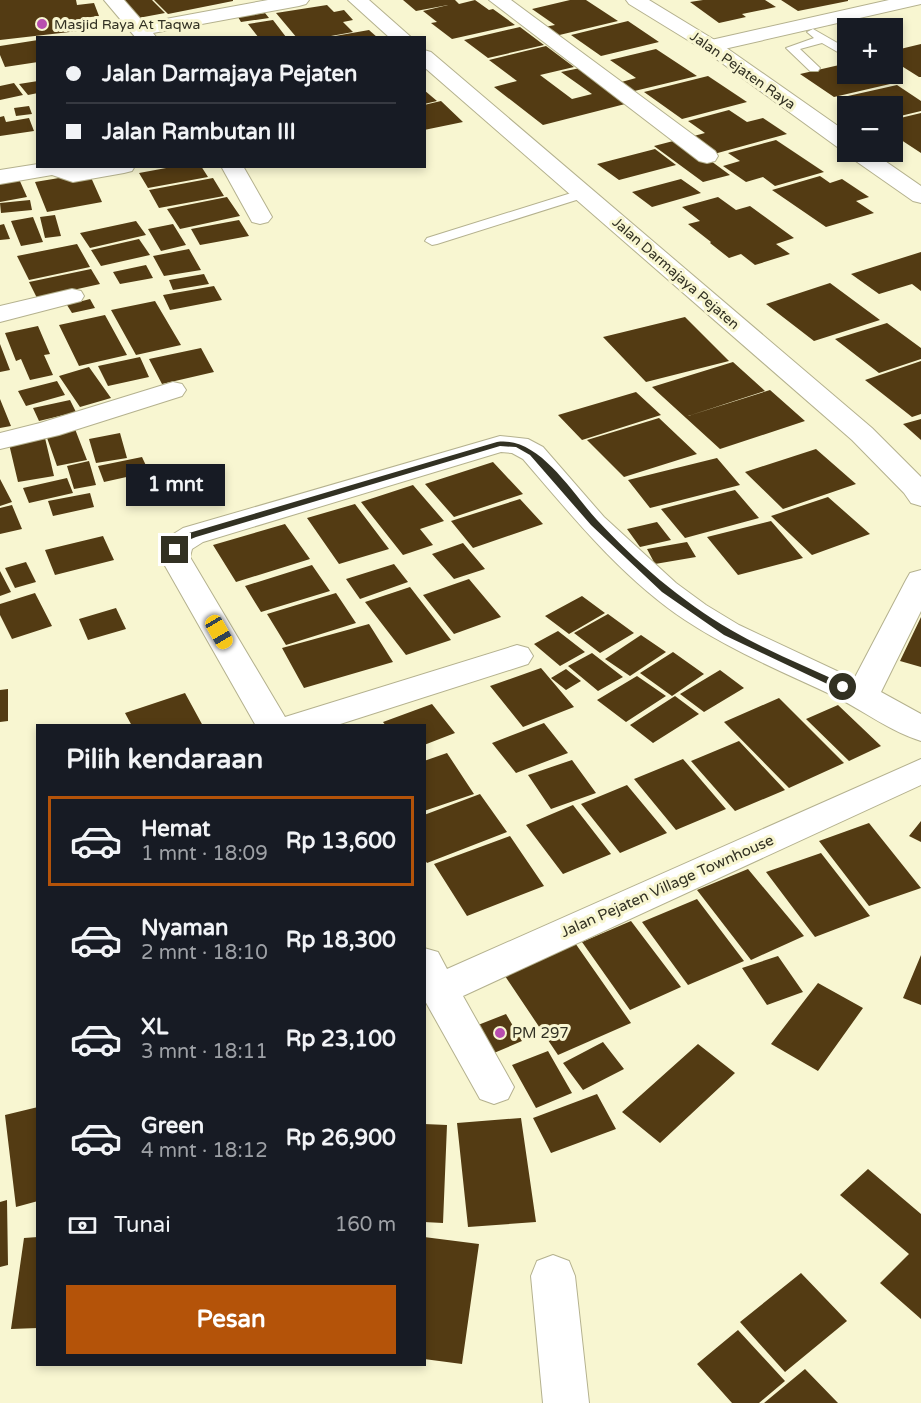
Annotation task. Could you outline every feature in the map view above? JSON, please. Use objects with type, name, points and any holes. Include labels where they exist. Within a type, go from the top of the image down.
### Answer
[{"type":"street","points":[[114,0],[144,33],[299,0]]},
{"type":"street","points":[[358,0],[400,36]]},
{"type":"street","points":[[499,0],[707,156]]},
{"type":"street","name":"Jalan Pejaten Raya","points":[[636,0],[711,46],[837,136]]},
{"type":"street","points":[[711,46],[912,0],[921,7]]},
{"type":"street","name":"Jalan Darmajaya Pejaten","points":[[426,59],[862,434],[917,489],[921,497]]},
{"type":"street","points":[[872,162],[921,196]]},
{"type":"street","points":[[0,177],[54,168],[73,176],[114,168]]},
{"type":"street","points":[[233,168],[260,217]]},
{"type":"street","points":[[0,314],[72,296]]},
{"type":"street","points":[[0,441],[49,429],[173,390]]},
{"type":"street","points":[[272,724],[176,557],[177,545],[193,535],[500,444],[518,445],[533,453],[594,523],[665,590],[695,612],[728,632],[862,696],[921,729]]},
{"type":"street","points":[[862,696],[921,580]]},
{"type":"street","points":[[302,724],[517,656]]},
{"type":"street","name":"Jalan Pejaten Village Townhouse","points":[[433,976],[503,963],[921,771]]},
{"type":"street","points":[[433,976],[494,1087]]},
{"type":"street","points":[[553,1276],[566,1403]]},
{"type":"lane","points":[[804,25],[837,48]]},
{"type":"lane","points":[[814,68],[792,48],[824,39]]},
{"type":"lane","points":[[432,241],[584,193]]},
{"type":"building","name":"Masjid Raya At Taqwa","points":[[0,0],[76,0],[77,5],[94,3],[99,16],[83,18],[87,30],[0,40]]},
{"type":"building","points":[[114,0],[152,0],[165,13],[133,19]]},
{"type":"building","points":[[154,0],[233,0],[233,1],[168,14]]},
{"type":"building","points":[[403,0],[455,0],[459,4],[475,0],[489,10],[493,9],[515,25],[452,39],[431,23],[437,22],[423,11],[448,5],[416,11]]},
{"type":"building","points":[[570,0],[586,0],[618,21],[551,37],[539,28],[555,25],[532,9]]},
{"type":"building","points":[[765,0],[776,7],[742,14],[746,17],[719,23],[690,2]]},
{"type":"building","points":[[781,0],[848,0],[848,1],[798,11]]},
{"type":"building","points":[[327,5],[334,12],[344,10],[353,20],[343,22],[353,32],[331,36],[295,36],[276,13]]},
{"type":"building","points":[[265,13],[269,18],[241,22],[238,17]]},
{"type":"building","points":[[273,20],[285,36],[257,36],[248,24]]},
{"type":"building","points":[[628,21],[659,42],[601,56],[571,35]]},
{"type":"building","points":[[520,27],[544,45],[488,58],[464,40]]},
{"type":"building","points":[[369,30],[376,36],[335,36]]},
{"type":"building","points":[[36,40],[36,62],[5,67],[0,55],[0,46]]},
{"type":"building","points":[[921,44],[921,77],[903,67],[903,48]]},
{"type":"building","points":[[546,46],[574,67],[540,75],[572,99],[592,94],[561,72],[580,68],[629,103],[543,125],[494,87],[517,81],[489,60]]},
{"type":"building","points":[[656,49],[697,76],[626,93],[614,84],[636,78],[610,60]]},
{"type":"building","points":[[837,66],[837,84],[890,84],[834,97],[800,74]]},
{"type":"building","points":[[708,76],[747,102],[682,119],[644,92]]},
{"type":"building","points":[[36,81],[36,93],[28,95],[19,84]]},
{"type":"building","points":[[14,83],[23,95],[0,100],[0,86]]},
{"type":"building","points":[[897,85],[921,101],[921,111],[903,115],[903,96],[848,96]]},
{"type":"building","points":[[426,92],[437,101],[426,104]]},
{"type":"building","points":[[441,101],[463,122],[426,130],[426,105]]},
{"type":"building","points":[[29,106],[32,114],[16,116],[14,108]]},
{"type":"building","points":[[729,110],[747,122],[763,118],[787,134],[714,154],[690,137],[705,133],[688,121]]},
{"type":"building","points":[[921,113],[921,153],[903,141],[903,117]]},
{"type":"building","points":[[4,116],[6,122],[29,118],[34,131],[0,136],[0,117]]},
{"type":"building","points":[[681,139],[730,175],[703,182],[654,146]]},
{"type":"building","points":[[776,140],[824,172],[775,186],[763,177],[746,182],[723,166],[740,161],[728,153]]},
{"type":"building","points":[[655,149],[676,165],[619,180],[597,164]]},
{"type":"building","points":[[166,168],[202,168],[208,177],[148,188],[139,173]]},
{"type":"building","points":[[89,173],[102,202],[47,212],[35,182]]},
{"type":"building","points":[[820,176],[830,183],[842,179],[869,197],[856,201],[874,213],[826,227],[772,190]]},
{"type":"building","points":[[213,178],[224,196],[159,208],[149,190]]},
{"type":"building","points":[[19,179],[27,197],[0,202],[0,182]]},
{"type":"building","points":[[681,179],[701,193],[652,207],[632,192]]},
{"type":"building","points":[[227,197],[240,216],[180,229],[167,209]]},
{"type":"building","points":[[718,197],[736,210],[750,206],[794,238],[776,244],[790,254],[755,265],[741,254],[729,258],[710,243],[688,224],[700,221],[682,207]]},
{"type":"building","points":[[30,200],[32,210],[1,213],[0,203]]},
{"type":"building","points":[[55,215],[61,236],[45,238],[40,217]]},
{"type":"building","points":[[33,217],[43,242],[21,246],[11,221]]},
{"type":"building","points":[[239,220],[249,236],[200,245],[191,229]]},
{"type":"building","points":[[136,221],[146,235],[90,248],[80,233]]},
{"type":"building","points":[[4,224],[10,239],[0,240],[0,225]]},
{"type":"building","points":[[173,224],[186,245],[161,251],[148,229]]},
{"type":"building","points":[[139,239],[150,255],[101,266],[91,250]]},
{"type":"building","points":[[77,244],[90,267],[29,280],[17,256]]},
{"type":"building","points":[[189,249],[201,270],[164,276],[153,256]]},
{"type":"building","points":[[921,252],[921,291],[912,284],[879,294],[851,274]]},
{"type":"building","points":[[146,265],[153,278],[120,284],[113,272]]},
{"type":"building","points":[[91,269],[100,284],[37,298],[29,282]]},
{"type":"building","points":[[204,274],[209,284],[173,290],[169,280]]},
{"type":"building","points":[[830,283],[880,320],[814,341],[766,304]]},
{"type":"building","points":[[214,286],[222,300],[170,310],[163,295]]},
{"type":"building","points":[[90,299],[95,308],[72,313],[67,305]]},
{"type":"building","points":[[155,301],[181,345],[136,355],[111,310]]},
{"type":"building","points":[[105,315],[127,355],[79,366],[59,325]]},
{"type":"building","points":[[685,317],[729,361],[646,382],[603,337]]},
{"type":"building","points":[[887,323],[921,348],[921,359],[879,373],[835,339]]},
{"type":"building","points":[[38,326],[50,354],[44,355],[53,375],[30,380],[21,359],[16,361],[5,333]]},
{"type":"building","points":[[0,344],[10,370],[0,372]]},
{"type":"building","points":[[201,348],[214,372],[162,384],[149,359]]},
{"type":"building","points":[[140,357],[149,377],[108,386],[98,366]]},
{"type":"building","points":[[921,361],[921,414],[912,417],[865,380]]},
{"type":"building","points":[[733,362],[765,391],[688,416],[770,390],[805,421],[720,449],[652,387]]},
{"type":"building","points":[[89,367],[111,398],[80,407],[59,376]]},
{"type":"building","points":[[57,381],[65,395],[26,406],[18,391]]},
{"type":"building","points":[[636,392],[661,415],[582,440],[558,415]]},
{"type":"building","points":[[0,399],[11,426],[0,428]]},
{"type":"building","points":[[70,400],[76,412],[39,421],[33,408]]},
{"type":"building","points":[[659,418],[697,454],[624,477],[587,440]]},
{"type":"building","points":[[921,419],[921,440],[903,424]]},
{"type":"building","points":[[75,429],[87,460],[57,466],[46,435]]},
{"type":"building","points":[[120,433],[127,458],[96,463],[89,439]]},
{"type":"building","points":[[45,438],[54,476],[18,482],[9,444]]},
{"type":"building","points":[[816,449],[856,484],[783,509],[745,472]]},
{"type":"building","points":[[142,457],[149,472],[104,482],[98,466]]},
{"type":"building","points":[[717,458],[740,485],[650,508],[628,480]]},
{"type":"building","points":[[89,461],[96,485],[74,489],[67,466]]},
{"type":"building","points":[[493,462],[523,494],[454,517],[425,484]]},
{"type":"building","points":[[67,478],[73,493],[29,503],[23,488]]},
{"type":"building","points":[[0,479],[12,502],[0,506]]},
{"type":"building","points":[[413,485],[444,521],[420,529],[433,545],[403,555],[361,502]]},
{"type":"building","points":[[735,490],[759,518],[685,538],[661,509]]},
{"type":"building","points":[[90,493],[94,507],[53,516],[48,501]]},
{"type":"building","points":[[828,497],[870,534],[812,555],[771,516]]},
{"type":"building","points":[[520,499],[543,524],[473,548],[451,521]]},
{"type":"building","points":[[355,504],[389,549],[339,564],[307,518]]},
{"type":"building","points":[[12,505],[22,529],[0,534],[0,508]]},
{"type":"building","points":[[771,521],[803,558],[738,575],[707,537]]},
{"type":"building","points":[[657,522],[671,540],[640,547],[627,529]]},
{"type":"building","points":[[285,524],[310,559],[236,582],[213,545]]},
{"type":"building","points":[[103,536],[114,560],[55,575],[45,550]]},
{"type":"building","points":[[687,542],[696,557],[655,564],[647,549]]},
{"type":"building","points":[[463,543],[485,569],[454,579],[432,554]]},
{"type":"building","points":[[26,562],[36,582],[15,588],[5,568]]},
{"type":"building","points":[[394,564],[408,582],[360,599],[346,579]]},
{"type":"building","points":[[312,565],[330,591],[261,612],[245,586]]},
{"type":"building","points":[[0,571],[11,592],[0,596]]},
{"type":"building","points":[[469,579],[501,617],[454,634],[423,595]]},
{"type":"building","points":[[410,587],[451,640],[406,655],[365,602]]},
{"type":"building","points":[[35,593],[52,626],[12,639],[0,615],[0,604]]},
{"type":"building","points":[[336,593],[356,623],[286,645],[267,614]]},
{"type":"building","points":[[582,596],[605,613],[569,634],[545,616]]},
{"type":"building","points":[[116,608],[126,629],[88,640],[79,619]]},
{"type":"building","points":[[608,614],[634,633],[600,653],[574,633]]},
{"type":"building","points":[[921,617],[921,667],[900,661]]},
{"type":"building","points":[[369,624],[393,662],[304,688],[282,648]]},
{"type":"building","points":[[558,631],[585,652],[560,666],[534,644]]},
{"type":"building","points":[[641,635],[666,652],[630,676],[605,659]]},
{"type":"building","points":[[673,652],[704,674],[672,696],[640,673]]},
{"type":"building","points":[[592,653],[623,677],[598,691],[568,666]]},
{"type":"building","points":[[541,668],[574,707],[523,727],[490,686]]},
{"type":"building","points":[[566,669],[581,681],[566,690],[551,678]]},
{"type":"building","points":[[720,670],[744,688],[704,712],[680,694]]},
{"type":"building","points":[[637,676],[666,696],[626,722],[597,700]]},
{"type":"building","points":[[8,689],[8,721],[0,722],[0,690]]},
{"type":"building","points":[[185,693],[202,724],[131,724],[125,713]]},
{"type":"building","points":[[675,696],[699,714],[653,743],[630,725]]},
{"type":"building","points":[[779,698],[844,763],[789,788],[724,722]]},
{"type":"building","points":[[432,704],[455,733],[426,744],[426,724],[384,724],[383,722]]},
{"type":"building","points":[[838,705],[881,746],[849,761],[806,719]]},
{"type":"building","points":[[544,723],[568,753],[516,773],[492,743]]},
{"type":"building","points":[[739,741],[785,790],[735,811],[691,761]]},
{"type":"building","points":[[447,753],[474,794],[426,810],[426,760]]},
{"type":"building","points":[[683,759],[726,809],[676,830],[634,779]]},
{"type":"building","points":[[572,760],[596,793],[551,809],[528,775]]},
{"type":"building","points":[[627,785],[667,833],[620,853],[581,804]]},
{"type":"building","points":[[480,794],[507,832],[427,863],[426,814]]},
{"type":"building","points":[[573,805],[611,854],[563,874],[526,825]]},
{"type":"building","points":[[921,821],[921,842],[909,836]]},
{"type":"building","points":[[869,823],[921,888],[869,906],[819,841]]},
{"type":"building","points":[[510,836],[544,886],[467,916],[434,864]]},
{"type":"building","points":[[821,853],[870,916],[815,937],[766,872]]},
{"type":"building","points":[[748,869],[804,936],[751,960],[697,890]]},
{"type":"building","points":[[697,899],[744,961],[688,985],[642,922]]},
{"type":"building","points":[[631,921],[681,987],[630,1010],[582,942]]},
{"type":"building","points":[[573,940],[631,1023],[558,1055],[501,970]]},
{"type":"building","points":[[921,955],[921,1005],[903,998]]},
{"type":"building","points":[[778,956],[803,992],[767,1005],[742,968]]},
{"type":"building","points":[[818,983],[863,1008],[818,1071],[771,1044]]},
{"type":"building","name":"PM 297","points":[[506,1014],[522,1041],[494,1053],[478,1025]]},
{"type":"building","points":[[603,1042],[624,1069],[583,1090],[563,1063]]},
{"type":"building","points":[[698,1044],[735,1073],[660,1143],[622,1112]]},
{"type":"building","points":[[548,1051],[572,1093],[536,1108],[512,1065]]},
{"type":"building","points":[[597,1094],[616,1129],[551,1153],[533,1118]]},
{"type":"building","points":[[36,1107],[36,1202],[16,1207],[5,1115]]},
{"type":"building","points":[[521,1118],[536,1222],[468,1227],[457,1123]]},
{"type":"building","points":[[426,1124],[447,1125],[443,1223],[426,1222]]},
{"type":"building","points":[[868,1169],[921,1214],[921,1319],[880,1283],[909,1254],[840,1195]]},
{"type":"building","points":[[7,1200],[8,1265],[0,1267],[0,1202]]},
{"type":"building","points":[[36,1237],[36,1328],[11,1329],[24,1238]]},
{"type":"building","points":[[426,1237],[479,1244],[462,1364],[426,1359]]},
{"type":"building","points":[[801,1273],[847,1321],[785,1372],[740,1322]]},
{"type":"building","points":[[738,1330],[785,1381],[759,1403],[732,1403],[697,1364]]},
{"type":"building","points":[[805,1369],[838,1403],[764,1403]]},
{"type":"place","name":"Masjid Raya At Taqwa","points":[[42,24]]},
{"type":"place","name":"PM 297","points":[[500,1033]]},
{"type":"route","points":[[175,550],[183,539],[193,535],[500,444],[518,445],[533,453],[594,523],[665,590],[728,632],[843,687]]}]
